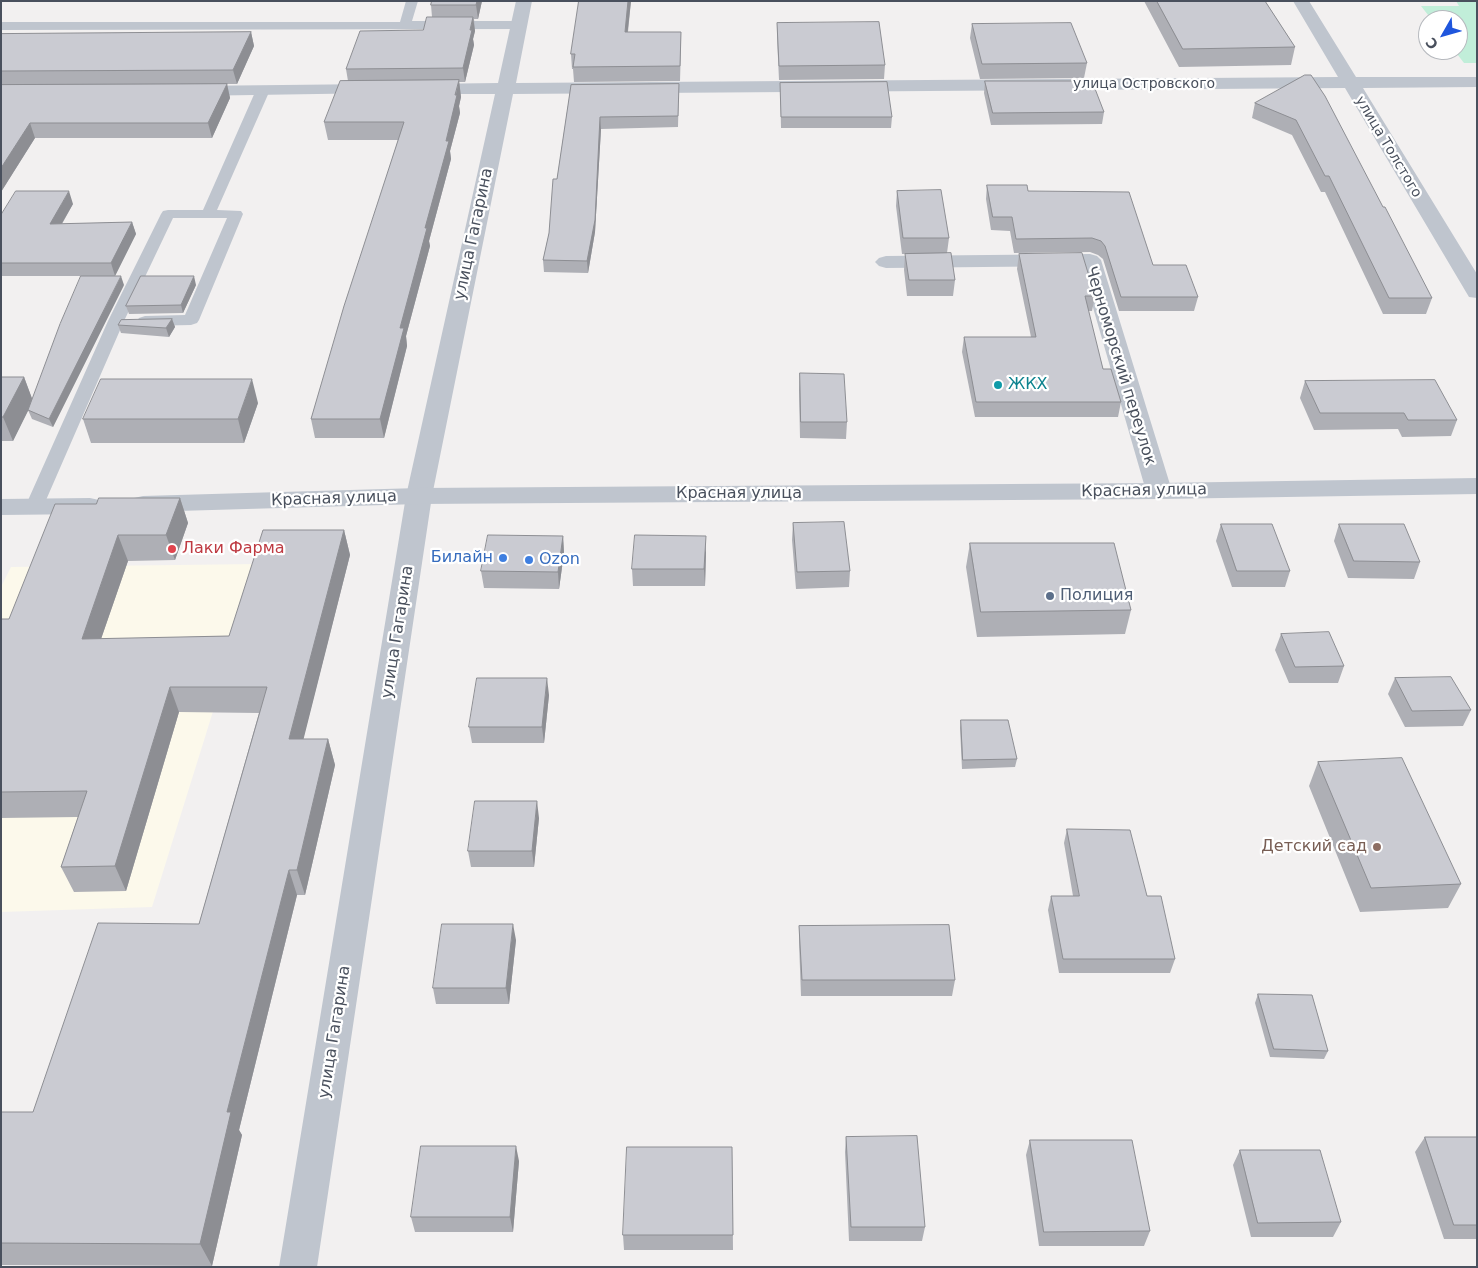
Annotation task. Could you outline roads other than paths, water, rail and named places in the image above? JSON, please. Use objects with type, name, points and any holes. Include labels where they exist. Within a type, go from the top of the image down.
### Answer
[{"type":"street","name":"улица Толстого","points":[[1301,1],[1477,292]]},
{"type":"street","name":"улица Гагарина","points":[[298,1267],[419,496],[521,13]]},
{"type":"street","name":"улица Островского","points":[[408,89],[1477,82]]},
{"type":"street","points":[[176,91],[389,89]]},
{"type":"street","name":"Черноморский переулок","points":[[886,262],[1090,260],[1159,491]]},
{"type":"street","name":"Красная улица","points":[[1,507],[34,508],[419,496],[1159,491],[1477,486]]},
{"type":"lane","points":[[405,25],[412,1]]},
{"type":"lane","points":[[1,26],[405,25],[521,13]]},
{"type":"lane","points":[[208,214],[263,90]]},
{"type":"lane","points":[[34,508],[116,321],[168,214],[236,214],[191,320],[116,321]]},
{"type":"place","name":"ЖКХ","points":[[998,385]]},
{"type":"place","name":"Лаки Фарма","points":[[172,549]]},
{"type":"place","name":"Билайн","points":[[503,558]]},
{"type":"place","name":"Ozon","points":[[529,560]]},
{"type":"place","name":"Полиция","points":[[1050,596]]},
{"type":"place","name":"Детский сад","points":[[1377,847]]}]
